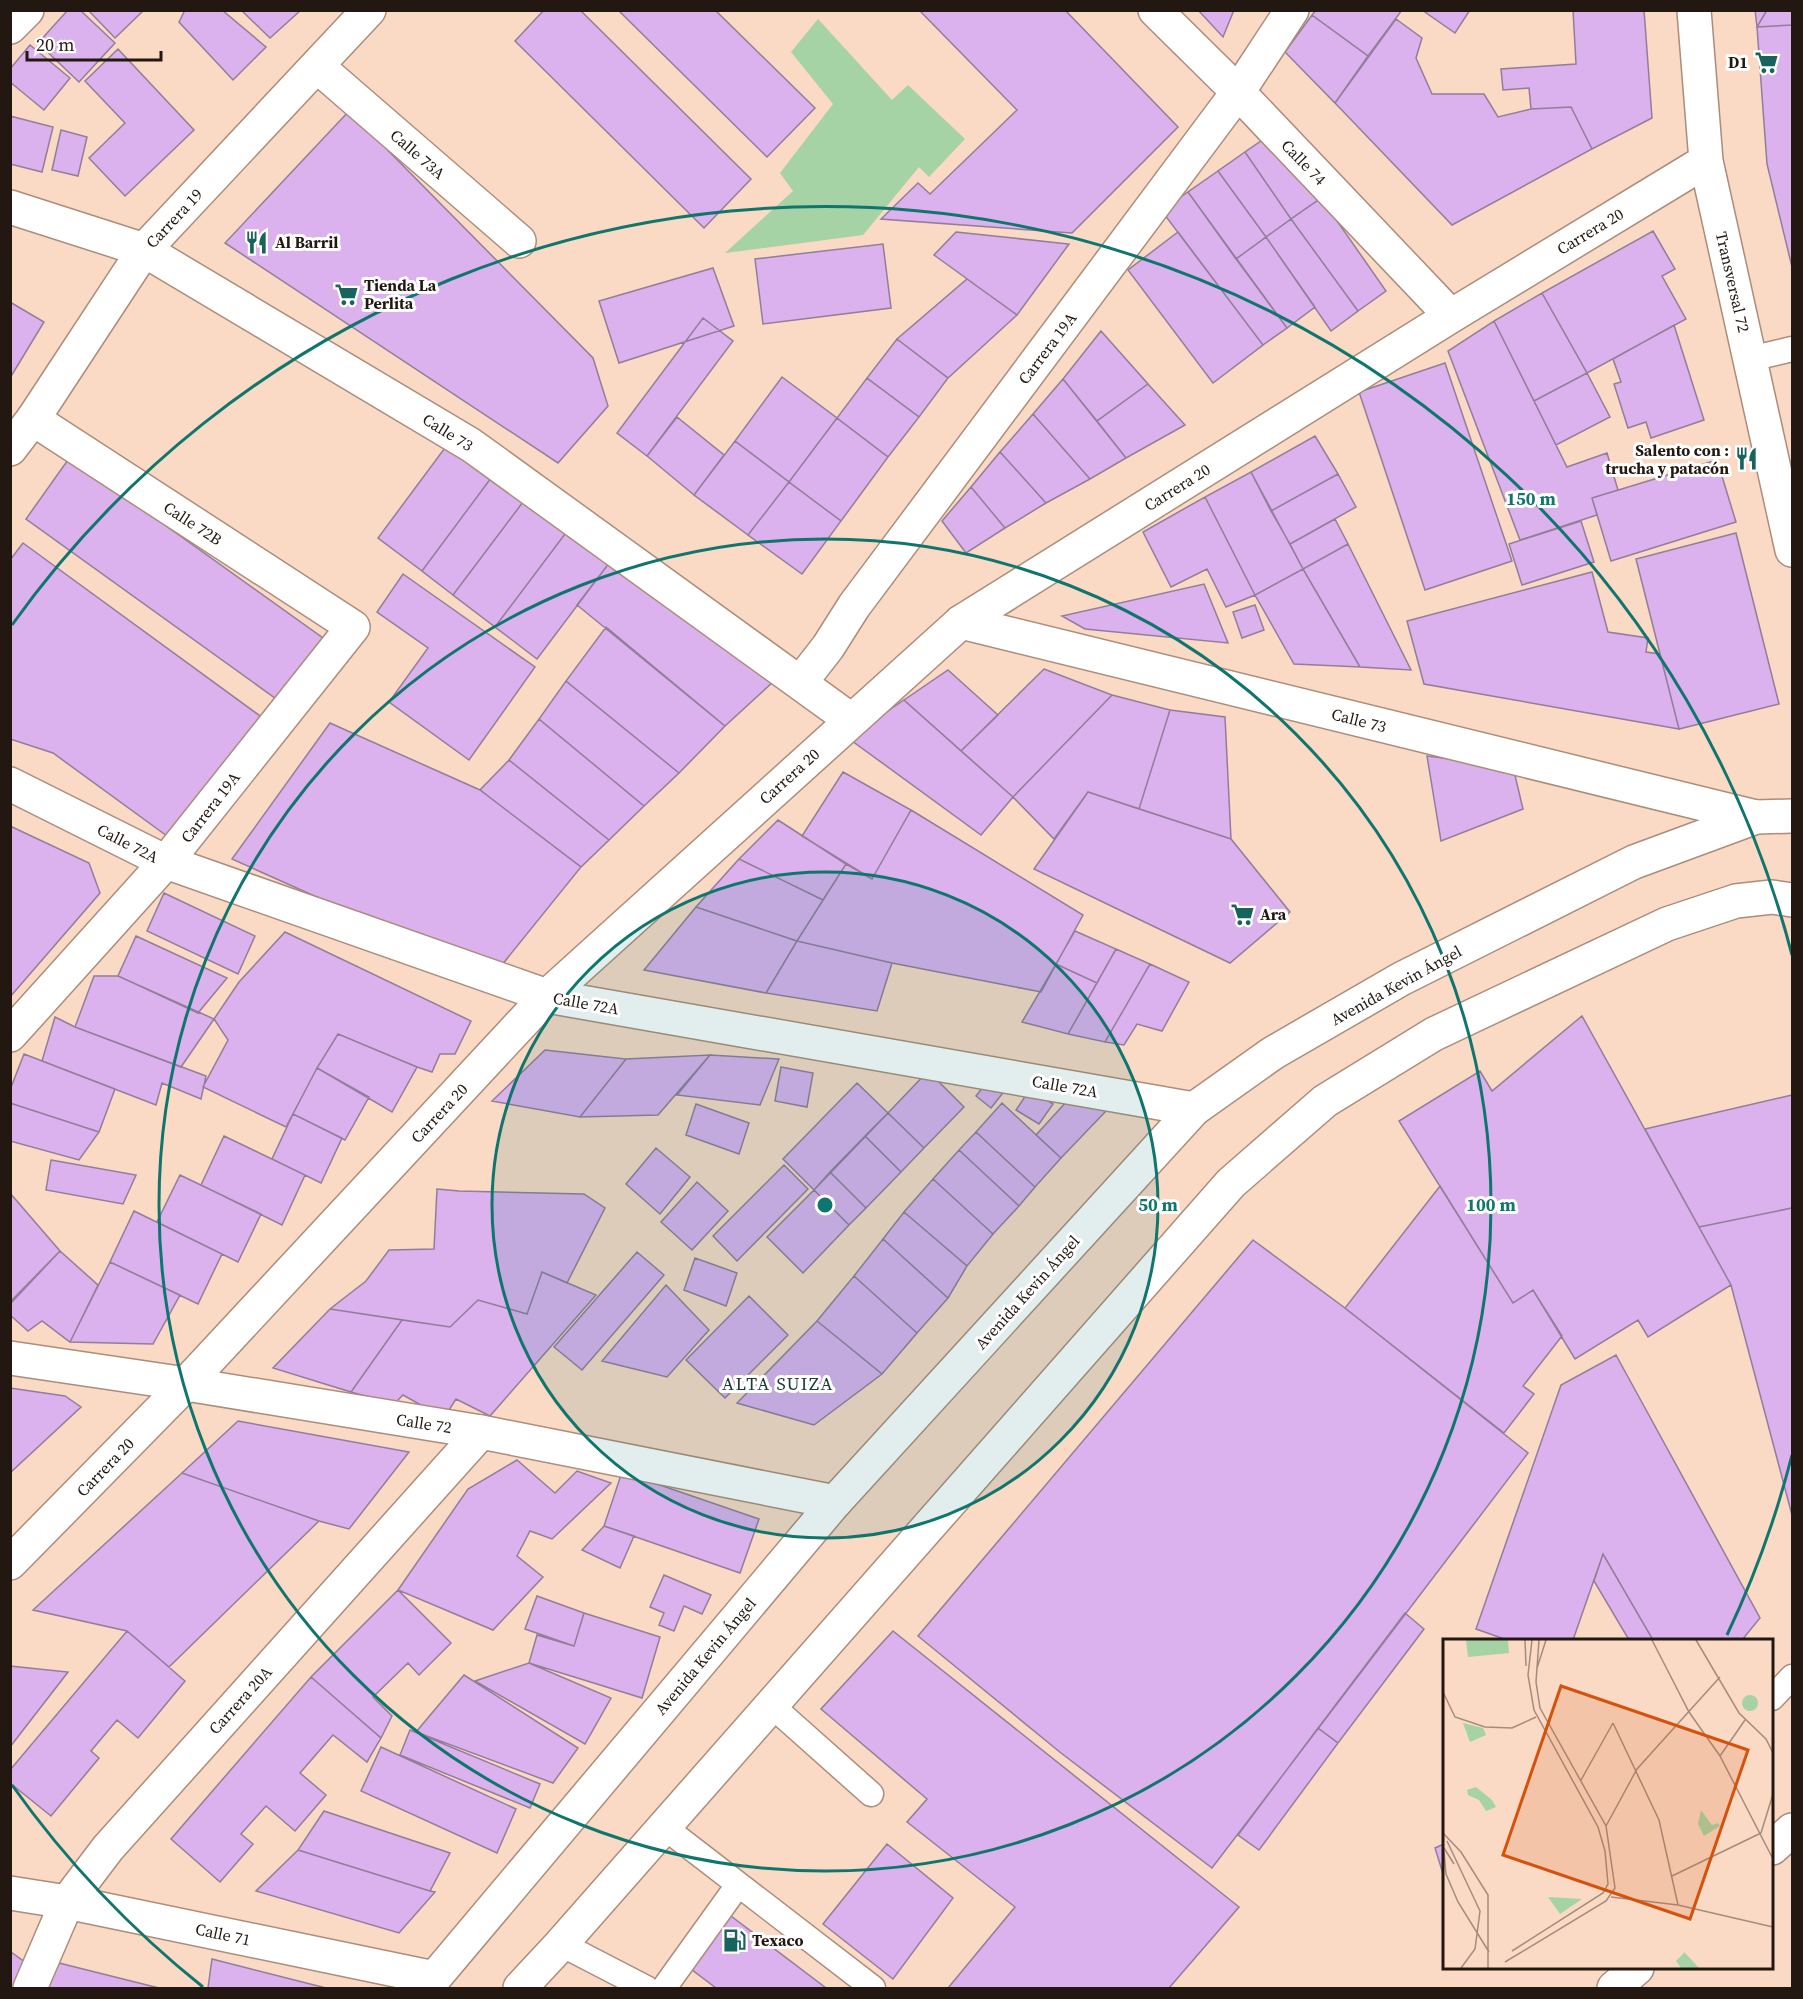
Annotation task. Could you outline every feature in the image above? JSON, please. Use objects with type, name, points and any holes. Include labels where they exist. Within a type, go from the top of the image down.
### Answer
[{"type":"street","points":[[10,27],[27,10]]},
{"type":"street","name":"Carrera 19","points":[[10,449],[33,419],[144,250],[369,10]]},
{"type":"street","name":"Calle 74","points":[[1155,10],[1238,92],[1451,316]]},
{"type":"street","name":"Carrera 19A","points":[[800,683],[828,647],[854,606],[1238,92],[1292,10]]},
{"type":"street","name":"Transversal 72","points":[[1694,10],[1706,161],[1792,550]]},
{"type":"street","name":"Calle 73A","points":[[317,66],[519,242]]},
{"type":"street","name":"Carrera 20","points":[[10,1563],[186,1384],[547,996],[961,622],[1451,316],[1706,161]]},
{"type":"street","name":"Calle 73","points":[[10,207],[144,250],[471,445],[851,720]]},
{"type":"street","name":"Calle 72B","points":[[33,419],[353,627]]},
{"type":"street","name":"Calle 73","points":[[961,622],[1756,817]]},
{"type":"street","name":"Carrera 19A","points":[[10,1035],[166,862],[353,627]]},
{"type":"street","name":"Calle 72A","points":[[10,784],[166,862],[547,996],[1194,1108]]},
{"type":"street","name":"Avenida Kevin Ángel","points":[[430,1983],[835,1502],[1194,1108],[1273,1053],[1401,979],[1634,862],[1756,817],[1792,816]]},
{"type":"street","points":[[520,1989],[1231,1183],[1325,1101],[1434,1034],[1666,924],[1736,901],[1772,897],[1792,900]]},
{"type":"street","name":"Calle 72","points":[[10,1358],[481,1432],[835,1502]]},
{"type":"street","name":"Carrera 20A","points":[[30,1989],[67,1902],[108,1848],[481,1432]]},
{"type":"street","points":[[1773,1847],[1792,1830]]},
{"type":"street","name":"Calle 71","points":[[10,1893],[67,1902],[430,1983]]},
{"type":"street","points":[[1614,1989],[1636,1969]]},
{"type":"lane","points":[[1750,359],[1792,349]]},
{"type":"lane","points":[[1773,1697],[1792,1677]]},
{"type":"lane","points":[[771,1705],[871,1794]]},
{"type":"lane","points":[[664,1827],[873,1989]]},
{"type":"lane","points":[[664,1989],[738,1885]]},
{"type":"lane","points":[[561,1944],[646,1989]]},
{"type":"green space","points":[[818,19],[892,100],[908,85],[965,139],[929,177],[919,167],[863,235],[725,253],[793,191],[780,173],[833,104],[791,52]]},
{"type":"building","points":[[68,10],[80,10],[115,43],[79,82],[38,43]]},
{"type":"building","points":[[88,10],[144,10],[115,38]]},
{"type":"building","points":[[185,10],[222,10],[266,47],[233,80],[179,22]]},
{"type":"building","points":[[241,10],[301,10],[270,38]]},
{"type":"building","points":[[544,10],[580,10],[751,179],[704,228],[515,41]]},
{"type":"building","points":[[618,10],[715,10],[815,108],[767,157]]},
{"type":"building","points":[[919,10],[1065,10],[1178,127],[1072,233],[881,219],[918,183],[930,194],[1017,110]]},
{"type":"building","points":[[1198,10],[1234,10],[1223,37]]},
{"type":"building","points":[[1316,10],[1402,10],[1368,56],[1312,15]]},
{"type":"building","points":[[1422,10],[1470,10],[1455,33]]},
{"type":"building","points":[[1573,10],[1644,10],[1652,118],[1592,149],[1571,107],[1531,109],[1529,88],[1503,90],[1501,69],[1576,64]]},
{"type":"building","points":[[1755,10],[1767,10],[1757,27]]},
{"type":"building","points":[[1767,10],[1792,10],[1792,25],[1757,27]]},
{"type":"building","points":[[1312,15],[1368,56],[1335,103],[1285,52]]},
{"type":"building","points":[[1396,19],[1422,38],[1416,58],[1432,94],[1484,94],[1498,117],[1531,109],[1571,107],[1592,149],[1452,225],[1335,103]]},
{"type":"building","points":[[1792,25],[1792,267],[1767,164],[1757,27]]},
{"type":"building","points":[[30,45],[70,78],[44,110],[10,82],[10,69]]},
{"type":"building","points":[[118,49],[194,130],[125,196],[89,158],[125,123],[85,81]]},
{"type":"building","points":[[349,111],[593,358],[608,406],[558,463],[225,243]]},
{"type":"building","points":[[10,116],[53,127],[42,172],[10,164]]},
{"type":"building","points":[[61,130],[87,137],[78,176],[52,170]]},
{"type":"building","points":[[1274,132],[1321,198],[1291,219],[1245,152]]},
{"type":"building","points":[[1245,152],[1291,219],[1266,237],[1218,171]]},
{"type":"building","points":[[1218,171],[1266,237],[1236,259],[1188,192]]},
{"type":"building","points":[[1188,192],[1287,328],[1263,345],[1161,210]]},
{"type":"building","points":[[1321,198],[1386,291],[1358,311],[1291,219]]},
{"type":"building","points":[[1291,219],[1358,311],[1331,331],[1266,237]]},
{"type":"building","points":[[1653,231],[1675,269],[1662,276],[1686,319],[1587,373],[1542,293]]},
{"type":"building","points":[[956,232],[1069,244],[1017,315],[934,255]]},
{"type":"building","points":[[1178,232],[1263,345],[1213,383],[1128,270]]},
{"type":"building","points":[[1266,237],[1315,307],[1287,328],[1236,259]]},
{"type":"building","points":[[883,244],[891,308],[763,324],[755,259]]},
{"type":"building","points":[[713,268],[734,326],[619,363],[599,301]]},
{"type":"building","points":[[967,279],[1017,315],[948,378],[897,339]]},
{"type":"building","points":[[1542,293],[1587,373],[1534,401],[1494,321]]},
{"type":"building","points":[[10,302],[44,322],[10,378]]},
{"type":"building","points":[[703,318],[733,341],[647,456],[617,433]]},
{"type":"building","points":[[1494,321],[1567,467],[1607,453],[1618,490],[1592,498],[1597,515],[1520,540],[1448,351]]},
{"type":"building","points":[[1674,325],[1704,420],[1651,438],[1646,422],[1628,428],[1614,384],[1621,382],[1613,359]]},
{"type":"building","points":[[1101,331],[1148,384],[1097,421],[1063,379]]},
{"type":"building","points":[[897,339],[948,378],[919,417],[867,378]]},
{"type":"building","points":[[1445,363],[1512,561],[1425,590],[1359,392]]},
{"type":"building","points":[[1587,373],[1610,417],[1556,445],[1534,401]]},
{"type":"building","points":[[782,377],[837,418],[789,482],[735,441]]},
{"type":"building","points":[[867,378],[919,417],[888,457],[837,418]]},
{"type":"building","points":[[1063,379],[1126,458],[1090,479],[1033,414]]},
{"type":"building","points":[[1148,384],[1185,425],[1126,458],[1097,421]]},
{"type":"building","points":[[1033,414],[1090,479],[1046,503],[1000,452]]},
{"type":"building","points":[[677,417],[724,455],[694,495],[647,456]]},
{"type":"building","points":[[837,418],[888,457],[841,521],[789,482]]},
{"type":"building","points":[[1315,436],[1338,474],[1271,511],[1251,472]]},
{"type":"building","points":[[453,437],[497,470],[422,571],[378,538]]},
{"type":"building","points":[[735,441],[789,482],[748,535],[694,495]]},
{"type":"building","points":[[1000,452],[1046,503],[1005,528],[971,487]]},
{"type":"building","points":[[70,457],[330,643],[286,706],[26,519]]},
{"type":"building","points":[[1717,460],[1736,522],[1611,561],[1592,498]]},
{"type":"building","points":[[497,470],[529,494],[453,595],[422,571]]},
{"type":"building","points":[[1251,472],[1303,569],[1255,595],[1205,497]]},
{"type":"building","points":[[1338,474],[1356,507],[1290,544],[1271,511]]},
{"type":"building","points":[[789,482],[841,521],[802,574],[748,535]]},
{"type":"building","points":[[971,487],[1005,528],[966,553],[942,521]]},
{"type":"building","points":[[529,494],[571,526],[495,627],[453,595]]},
{"type":"building","points":[[1205,497],[1255,595],[1226,607],[1207,569],[1171,587],[1143,532]]},
{"type":"building","points":[[1335,519],[1348,544],[1303,569],[1290,544]]},
{"type":"building","points":[[1581,521],[1594,562],[1522,585],[1509,544]]},
{"type":"building","points":[[571,526],[613,558],[537,659],[495,627]]},
{"type":"building","points":[[1736,533],[1779,704],[1679,729],[1636,559]]},
{"type":"building","points":[[23,543],[267,721],[178,844],[53,753],[10,739],[10,560]]},
{"type":"building","points":[[1348,544],[1411,670],[1360,667],[1303,569]]},
{"type":"building","points":[[613,558],[773,682],[725,726],[577,605]]},
{"type":"building","points":[[1303,569],[1360,667],[1294,664],[1255,595]]},
{"type":"building","points":[[1592,572],[1608,632],[1648,638],[1646,652],[1660,654],[1679,729],[1424,684],[1407,621]]},
{"type":"building","points":[[403,574],[535,667],[469,760],[389,702],[428,648],[377,612]]},
{"type":"building","points":[[1204,584],[1228,643],[1085,629],[1062,616]]},
{"type":"building","points":[[1255,605],[1264,630],[1242,638],[1233,612]]},
{"type":"building","points":[[606,627],[725,726],[679,773],[566,681]]},
{"type":"building","points":[[1044,669],[1112,695],[1013,797],[961,751]]},
{"type":"building","points":[[948,670],[998,715],[961,751],[904,700]]},
{"type":"building","points":[[566,681],[679,773],[644,806],[539,719]]},
{"type":"building","points":[[1112,695],[1170,710],[1139,809],[1088,792],[1054,839],[1013,797]]},
{"type":"building","points":[[904,700],[1013,797],[981,835],[848,738]]},
{"type":"building","points":[[1170,710],[1225,717],[1231,839],[1139,809]]},
{"type":"building","points":[[539,719],[644,806],[609,840],[509,760]]},
{"type":"building","points":[[330,723],[480,790],[581,867],[493,976],[232,859]]},
{"type":"building","points":[[1427,756],[1513,767],[1523,809],[1441,841]]},
{"type":"building","points":[[509,760],[609,840],[581,867],[480,790]]},
{"type":"building","points":[[843,772],[911,810],[872,879],[802,836]]},
{"type":"building","points":[[1088,792],[1231,839],[1290,912],[1230,963],[1034,869]]},
{"type":"building","points":[[911,810],[1083,915],[1041,992],[892,963],[797,941],[846,864],[872,879]]},
{"type":"building","points":[[778,820],[846,864],[823,900],[739,859]]},
{"type":"building","points":[[10,826],[89,863],[100,893],[10,997]]},
{"type":"building","points":[[739,859],[823,900],[797,941],[696,907]]},
{"type":"building","points":[[164,893],[255,936],[238,974],[147,931]]},
{"type":"building","points":[[696,907],[797,941],[766,993],[644,970]]},
{"type":"building","points":[[1075,931],[1116,949],[1097,983],[1056,964]]},
{"type":"building","points":[[285,932],[471,1021],[455,1054],[440,1054],[432,1072],[338,1034],[286,1127],[203,1087],[228,1040],[214,1019],[239,982]]},
{"type":"building","points":[[136,936],[227,978],[198,1013],[118,976]]},
{"type":"building","points":[[797,941],[892,963],[877,1011],[766,993]]},
{"type":"building","points":[[1116,949],[1150,964],[1105,1042],[1068,1034]]},
{"type":"building","points":[[1056,964],[1097,983],[1068,1034],[1022,1022]]},
{"type":"building","points":[[1150,964],[1189,982],[1162,1031],[1137,1024],[1124,1045],[1105,1042]]},
{"type":"building","points":[[94,976],[118,976],[214,1019],[181,1067],[75,1027]]},
{"type":"building","points":[[1582,1016],[1731,1285],[1648,1337],[1638,1320],[1575,1359],[1533,1290],[1513,1303],[1399,1121],[1480,1071],[1492,1091]]},
{"type":"building","points":[[55,1017],[75,1027],[206,1076],[201,1099],[162,1083],[156,1105],[42,1061]]},
{"type":"building","points":[[338,1034],[417,1067],[392,1112],[317,1068]]},
{"type":"building","points":[[545,1050],[626,1059],[580,1117],[492,1101]]},
{"type":"building","points":[[24,1054],[115,1089],[99,1132],[10,1103],[10,1090]]},
{"type":"building","points":[[710,1055],[658,1115],[580,1117],[626,1059]]},
{"type":"building","points":[[710,1055],[779,1059],[760,1105],[677,1095]]},
{"type":"building","points":[[781,1067],[813,1073],[807,1107],[775,1101]]},
{"type":"building","points":[[317,1068],[369,1097],[345,1140],[293,1114]]},
{"type":"building","points":[[928,1071],[964,1107],[924,1148],[888,1113]]},
{"type":"building","points":[[991,1077],[1006,1089],[991,1108],[976,1096]]},
{"type":"building","points":[[857,1083],[888,1113],[814,1190],[783,1159]]},
{"type":"building","points":[[1030,1089],[1053,1104],[1039,1124],[1016,1110]]},
{"type":"building","points":[[1792,1095],[1792,1208],[1699,1227],[1645,1129]]},
{"type":"building","points":[[1067,1101],[1107,1110],[1061,1158],[1036,1135]]},
{"type":"building","points":[[10,1103],[99,1132],[79,1160],[10,1141]]},
{"type":"building","points":[[1002,1103],[1061,1158],[1035,1187],[976,1132]]},
{"type":"building","points":[[696,1104],[749,1123],[739,1154],[686,1135]]},
{"type":"building","points":[[888,1113],[924,1148],[901,1172],[865,1136]]},
{"type":"building","points":[[293,1114],[342,1138],[321,1183],[272,1159]]},
{"type":"building","points":[[976,1132],[1035,1187],[1019,1206],[959,1150]]},
{"type":"building","points":[[224,1136],[305,1175],[282,1225],[201,1185]]},
{"type":"building","points":[[865,1136],[901,1172],[866,1208],[830,1172]]},
{"type":"building","points":[[656,1148],[690,1177],[660,1214],[626,1184]]},
{"type":"building","points":[[959,1150],[1019,1206],[993,1234],[933,1179]]},
{"type":"building","points":[[51,1160],[136,1175],[123,1204],[46,1190]]},
{"type":"building","points":[[784,1165],[808,1189],[737,1261],[713,1236]]},
{"type":"building","points":[[830,1172],[866,1208],[849,1225],[814,1190]]},
{"type":"building","points":[[180,1175],[261,1214],[238,1262],[157,1222]]},
{"type":"building","points":[[933,1179],[993,1234],[967,1266],[904,1212]]},
{"type":"building","points":[[697,1182],[728,1211],[692,1250],[661,1222]]},
{"type":"building","points":[[1440,1186],[1513,1303],[1533,1290],[1562,1336],[1523,1386],[1534,1394],[1504,1433],[1345,1308]]},
{"type":"building","points":[[437,1189],[584,1194],[605,1208],[567,1283],[542,1272],[527,1314],[478,1300],[450,1327],[330,1309],[366,1281],[389,1250],[434,1249]]},
{"type":"building","points":[[814,1190],[849,1225],[803,1273],[767,1237]]},
{"type":"building","points":[[10,1193],[60,1251],[10,1304]]},
{"type":"building","points":[[1792,1208],[1792,1515],[1731,1285],[1699,1227]]},
{"type":"building","points":[[134,1211],[222,1254],[198,1304],[110,1262]]},
{"type":"building","points":[[904,1212],[967,1266],[948,1298],[883,1239]]},
{"type":"building","points":[[883,1239],[948,1298],[917,1333],[854,1276]]},
{"type":"building","points":[[1253,1240],[1345,1308],[1528,1453],[1212,1868],[1061,1753],[918,1636]]},
{"type":"building","points":[[60,1251],[98,1285],[70,1342],[42,1321],[28,1331],[10,1315],[10,1302]]},
{"type":"building","points":[[637,1252],[664,1275],[582,1370],[554,1347]]},
{"type":"building","points":[[695,1258],[737,1273],[726,1306],[684,1290]]},
{"type":"building","points":[[110,1262],[180,1295],[153,1344],[70,1342]]},
{"type":"building","points":[[542,1272],[596,1295],[490,1416],[456,1399],[444,1418],[403,1395],[394,1404],[351,1392],[402,1320],[450,1327],[478,1300],[527,1314]]},
{"type":"building","points":[[854,1276],[917,1333],[882,1374],[817,1321]]},
{"type":"building","points":[[666,1285],[709,1330],[667,1377],[602,1361]]},
{"type":"building","points":[[749,1296],[788,1335],[725,1398],[686,1360]]},
{"type":"building","points":[[330,1309],[402,1320],[351,1392],[273,1368]]},
{"type":"building","points":[[817,1321],[882,1374],[814,1425],[737,1403]]},
{"type":"building","points":[[1616,1355],[1760,1618],[1743,1639],[1652,1639],[1603,1554],[1573,1639],[1504,1639],[1476,1629],[1561,1385]]},
{"type":"building","points":[[10,1388],[65,1396],[81,1407],[11,1472]]},
{"type":"building","points":[[238,1421],[409,1452],[349,1529],[319,1521],[182,1473]]},
{"type":"building","points":[[517,1460],[555,1493],[577,1471],[611,1483],[552,1539],[530,1531],[517,1556],[543,1577],[493,1630],[398,1590],[468,1489]]},
{"type":"building","points":[[622,1472],[759,1519],[740,1573],[604,1526]]},
{"type":"building","points":[[182,1473],[319,1521],[169,1667],[127,1631],[33,1610]]},
{"type":"building","points":[[604,1526],[634,1536],[620,1568],[582,1550]]},
{"type":"building","points":[[1603,1554],[1652,1639],[1628,1639],[1594,1581]]},
{"type":"building","points":[[664,1575],[711,1595],[702,1614],[684,1606],[674,1631],[659,1625],[664,1613],[650,1607]]},
{"type":"building","points":[[398,1590],[451,1643],[419,1675],[408,1663],[373,1697],[392,1716],[381,1738],[311,1677]]},
{"type":"building","points":[[537,1596],[584,1613],[574,1646],[525,1629]]},
{"type":"building","points":[[584,1613],[660,1637],[642,1698],[529,1663],[537,1635],[574,1646]]},
{"type":"building","points":[[1405,1613],[1424,1629],[1338,1743],[1318,1728]]},
{"type":"building","points":[[127,1631],[185,1681],[138,1738],[117,1720],[91,1751],[99,1758],[51,1816],[10,1783],[10,1770]]},
{"type":"building","points":[[893,1631],[1239,1907],[1169,1988],[948,1988],[1015,1907],[907,1822],[927,1799],[821,1709]]},
{"type":"building","points":[[529,1663],[611,1698],[585,1744],[475,1681]]},
{"type":"building","points":[[10,1666],[68,1672],[10,1747]]},
{"type":"building","points":[[464,1675],[578,1748],[553,1783],[416,1732]]},
{"type":"building","points":[[311,1677],[381,1738],[367,1762],[333,1735],[300,1773],[326,1795],[295,1831],[266,1806],[241,1834],[253,1844],[220,1882],[171,1839]]},
{"type":"building","points":[[1318,1728],[1338,1743],[1259,1850],[1238,1835]]},
{"type":"building","points":[[410,1730],[540,1784],[530,1808],[400,1755]]},
{"type":"building","points":[[381,1747],[516,1809],[497,1853],[361,1791]]},
{"type":"building","points":[[324,1811],[450,1853],[430,1891],[298,1850]]},
{"type":"building","points":[[887,1844],[953,1898],[893,1979],[823,1924]]},
{"type":"building","points":[[1443,1844],[1443,1874],[1435,1848]]},
{"type":"building","points":[[298,1850],[435,1892],[399,1933],[256,1891]]},
{"type":"building","name":"Texaco","points":[[727,1913],[826,1988],[716,1988],[687,1966]]},
{"type":"building","points":[[11,1952],[36,1970],[24,1988],[10,1988]]},
{"type":"building","points":[[212,1959],[326,1988],[208,1988]]},
{"type":"building","points":[[51,1961],[159,1988],[39,1988]]},
{"type":"place","name":"D1","points":[[1766,62]]},
{"type":"place","name":"Al Barril","points":[[257,242]]},
{"type":"place","name":"Tienda La Perlita","points":[[346,294]]},
{"type":"place","name":"Salento con : trucha y patacón","points":[[1747,459]]},
{"type":"place","name":"Ara","points":[[1242,914]]},
{"type":"place","name":"Texaco","points":[[734,1940]]},
{"type":"district","name":"ALTA SUIZA","points":[[778,1383]]}]
